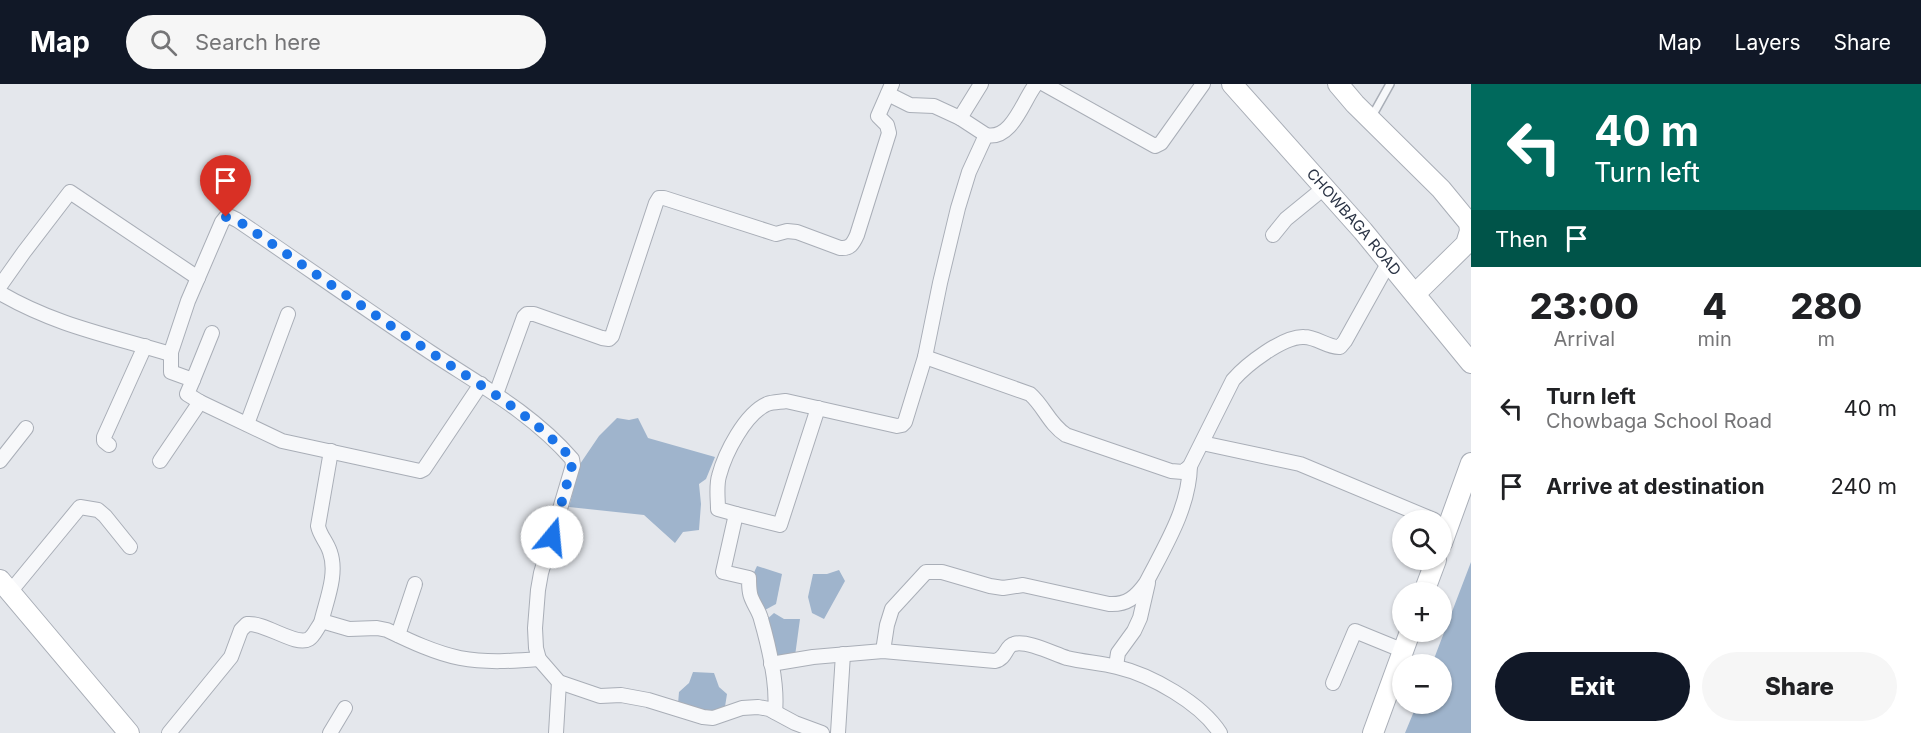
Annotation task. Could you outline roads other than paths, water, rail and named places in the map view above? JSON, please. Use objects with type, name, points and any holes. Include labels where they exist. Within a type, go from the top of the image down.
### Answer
[{"type":"street","points":[[960,118],[981,84]]},
{"type":"street","points":[[496,394],[527,314],[534,314],[602,338],[609,339],[612,336],[659,198],[776,234],[791,231],[846,249],[857,235],[889,133],[887,125],[878,116],[890,89],[910,105],[934,106],[960,118],[986,135],[998,135],[1006,131],[1036,84]]},
{"type":"street","points":[[1044,84],[1155,146],[1161,143],[1203,84]]},
{"type":"street","name":"CHOWBAGA ROAD","points":[[1232,84],[1389,262],[1471,363]]},
{"type":"street","points":[[1338,84],[1441,189],[1469,223],[1470,231],[1466,244],[1415,294]]},
{"type":"street","points":[[818,408],[780,525],[718,509],[718,478],[724,463],[743,425],[755,411],[768,403],[786,401],[818,408],[897,426],[905,422],[925,357],[958,208],[969,172],[986,135]]},
{"type":"street","points":[[1273,235],[1286,219],[1323,188]]},
{"type":"street","points":[[171,352],[167,353],[43,316],[1,285],[70,192],[198,278]]},
{"type":"street","points":[[193,380],[171,372],[171,352],[198,278],[222,222],[226,217],[231,217],[496,394],[542,428],[570,456],[573,462],[538,590],[535,628],[539,659],[559,682],[600,696],[629,696],[703,717],[713,718],[742,708],[769,709],[795,723],[822,733]]},
{"type":"street","points":[[925,357],[1030,394],[1038,401],[1056,428],[1066,435],[1172,471],[1183,472],[1190,466],[1233,381],[1250,363],[1285,342],[1303,337],[1340,347],[1389,262]]},
{"type":"street","points":[[247,424],[288,314]]},
{"type":"street","points":[[212,333],[187,394],[282,441],[420,471],[424,469],[481,384]]},
{"type":"street","points":[[109,445],[104,441],[104,437],[145,346]]},
{"type":"street","points":[[160,461],[200,402]]},
{"type":"street","points":[[0,461],[26,428]]},
{"type":"street","points":[[1202,443],[1300,464],[1401,510]]},
{"type":"street","points":[[169,733],[231,657],[241,630],[248,624],[261,625],[297,640],[305,640],[311,638],[321,623],[333,563],[330,550],[319,532],[318,525],[331,451]]},
{"type":"street","points":[[1449,510],[1471,462]]},
{"type":"street","points":[[883,651],[886,624],[892,609],[926,572],[942,572],[1003,588],[1023,585],[1109,604],[1130,600],[1138,593],[1149,576],[1183,507],[1190,484],[1190,466]]},
{"type":"street","points":[[129,733],[5,586],[80,507],[98,510],[130,547]]},
{"type":"street","points":[[736,514],[723,572],[749,578],[750,595],[758,607],[775,682],[775,712]]},
{"type":"street","points":[[1116,666],[1118,653],[1134,631],[1140,618],[1149,576]]},
{"type":"street","points":[[398,635],[415,584]]},
{"type":"street","points":[[321,623],[359,630],[378,628],[461,658],[495,662],[539,659]]},
{"type":"street","points":[[1333,683],[1355,631],[1404,651]]},
{"type":"street","points":[[1373,733],[1407,642]]},
{"type":"street","points":[[771,664],[883,651],[995,661],[1003,657],[1009,647],[1014,644],[1025,644],[1069,658],[1134,671],[1198,707],[1220,733]]},
{"type":"street","points":[[838,733],[843,654]]},
{"type":"street","points":[[556,733],[559,682]]},
{"type":"street","points":[[330,733],[345,708]]},
{"type":"lane","points":[[1370,119],[1390,84]]},
{"type":"water","points":[[617,418],[629,420],[638,418],[648,438],[715,457],[706,479],[699,484],[701,504],[699,530],[683,532],[675,543],[644,515],[569,507],[580,464],[599,436]]},
{"type":"water","points":[[1471,562],[1471,733],[1405,733],[1413,714],[1452,714],[1452,654],[1436,654],[1440,642],[1452,642],[1452,612]]},
{"type":"water","points":[[757,566],[782,574],[776,604],[765,610],[753,603],[750,581]]},
{"type":"water","points":[[839,570],[845,581],[824,619],[812,613],[808,597],[813,574],[827,574]]},
{"type":"water","points":[[774,613],[784,619],[800,619],[795,656],[782,662],[769,644],[765,621]]},
{"type":"water","points":[[693,672],[714,673],[719,687],[727,694],[724,713],[710,720],[678,704],[679,692],[689,683]]}]
